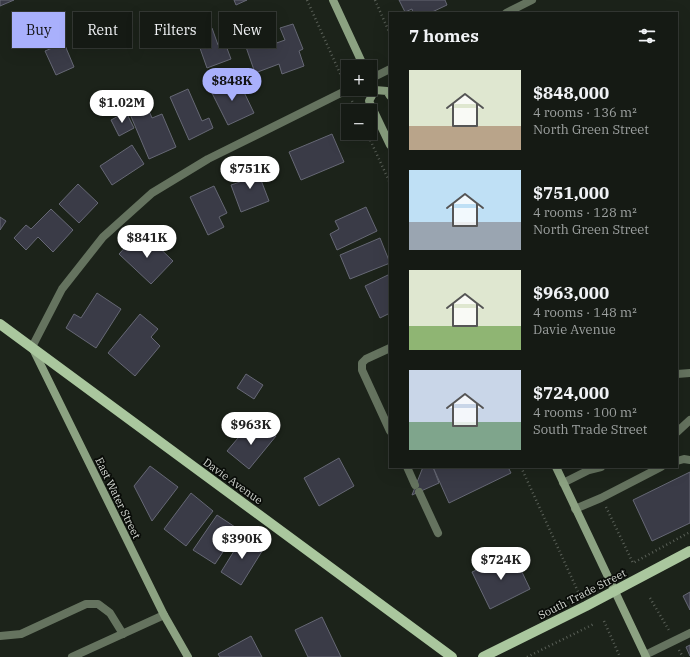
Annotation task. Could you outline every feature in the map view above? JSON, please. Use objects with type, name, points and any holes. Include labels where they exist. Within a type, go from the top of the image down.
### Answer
[{"type":"main road","points":[[333,0],[361,60]]},
{"type":"main road","points":[[377,90],[387,91],[389,94]]},
{"type":"main road","points":[[372,96],[369,101],[389,143]]},
{"type":"main road","name":"Davie Avenue","points":[[0,324],[452,657]]},
{"type":"main road","name":"East Water Street","points":[[32,347],[164,615],[188,657]]},
{"type":"main road","points":[[556,468],[646,656]]},
{"type":"main road","name":"South Trade Street","points":[[483,657],[586,606],[690,551]]},
{"type":"street","points":[[508,12],[532,0]]},
{"type":"street","points":[[377,76],[389,70]]},
{"type":"street","points":[[32,347],[62,289],[71,277],[103,237],[152,193],[208,159],[341,93]]},
{"type":"street","points":[[389,348],[362,363],[362,370],[389,429]]},
{"type":"street","points":[[678,374],[690,373]]},
{"type":"street","points":[[678,431],[690,420]]},
{"type":"street","points":[[678,461],[684,459],[690,460]]},
{"type":"street","points":[[407,468],[438,533]]},
{"type":"street","points":[[563,483],[589,470],[597,468]]},
{"type":"street","points":[[575,509],[601,498],[659,468]]},
{"type":"street","points":[[0,636],[21,634],[86,604],[98,604],[110,613],[123,634]]},
{"type":"street","points":[[72,657],[164,615]]},
{"type":"street","points":[[646,656],[690,633]]},
{"type":"path","points":[[307,0],[341,75]]},
{"type":"path","points":[[375,0],[389,32]]},
{"type":"path","points":[[370,140],[389,181]]},
{"type":"path","points":[[520,468],[580,597]]},
{"type":"path","points":[[601,498],[633,564],[690,532]]},
{"type":"path","points":[[650,598],[675,640],[682,657]]},
{"type":"path","points":[[604,621],[620,657]]},
{"type":"path","points":[[527,657],[594,624]]},
{"type":"building","points":[[0,0],[14,0],[0,6]]},
{"type":"building","points":[[234,0],[247,0],[236,5]]},
{"type":"building","points":[[399,0],[445,0],[447,5],[432,12],[413,12],[412,9],[405,12]]},
{"type":"building","points":[[293,24],[303,49],[299,51],[304,66],[282,74],[279,64],[255,73],[246,48],[276,48],[276,43],[285,40],[280,28]]},
{"type":"building","points":[[211,28],[219,45],[219,48],[227,48],[231,59],[207,68],[200,48],[211,48]]},
{"type":"building","points":[[65,45],[74,67],[56,75],[45,51],[52,48],[65,48]]},
{"type":"building","points":[[232,78],[239,92],[243,90],[254,113],[228,125],[210,89]]},
{"type":"building","points":[[188,89],[202,121],[209,118],[213,128],[189,140],[170,97]]},
{"type":"building","points":[[144,99],[152,118],[162,114],[176,147],[149,159],[127,107]]},
{"type":"building","points":[[126,112],[134,128],[119,136],[111,120]]},
{"type":"building","points":[[332,134],[344,162],[301,180],[289,152]]},
{"type":"building","points":[[132,145],[144,164],[112,185],[100,166]]},
{"type":"building","points":[[256,167],[269,201],[241,212],[231,185],[240,182],[237,175]]},
{"type":"building","points":[[78,184],[98,203],[79,223],[59,204]]},
{"type":"building","points":[[214,186],[227,213],[219,217],[224,227],[208,235],[190,197]]},
{"type":"building","points":[[366,207],[377,231],[337,250],[330,234],[339,229],[335,221]]},
{"type":"building","points":[[51,209],[73,230],[53,252],[38,237],[26,250],[14,238],[26,225],[31,229]]},
{"type":"building","points":[[0,217],[6,221],[0,230]]},
{"type":"building","points":[[146,235],[173,261],[151,284],[119,254],[131,241],[136,246]]},
{"type":"building","points":[[380,238],[389,263],[350,279],[340,255]]},
{"type":"building","points":[[389,274],[389,314],[380,318],[365,286]]},
{"type":"building","points":[[97,293],[121,309],[96,348],[66,328],[74,314],[81,318]]},
{"type":"building","points":[[140,314],[158,329],[151,337],[160,346],[135,376],[108,353]]},
{"type":"building","points":[[246,374],[263,385],[254,399],[237,388]]},
{"type":"building","points":[[261,424],[276,436],[249,469],[227,451],[244,431],[251,437]]},
{"type":"building","points":[[339,458],[354,486],[319,506],[304,478]]},
{"type":"building","points":[[150,466],[178,487],[152,521],[134,486]]},
{"type":"building","points":[[423,468],[433,468],[439,483],[412,495]]},
{"type":"building","points":[[433,468],[508,468],[511,473],[449,503]]},
{"type":"building","points":[[690,472],[690,523],[652,541],[633,500]]},
{"type":"building","points":[[191,493],[213,511],[186,546],[164,529]]},
{"type":"building","points":[[217,515],[238,529],[215,564],[193,550]]},
{"type":"building","points":[[244,535],[264,548],[241,585],[221,572]]},
{"type":"building","points":[[513,553],[530,589],[490,609],[472,572]]},
{"type":"building","points":[[690,592],[690,610],[683,596]]},
{"type":"building","points":[[322,617],[341,657],[308,657],[295,630]]},
{"type":"building","points":[[251,636],[262,657],[220,657],[218,654]]},
{"type":"building","points":[[690,645],[690,656],[686,647]]}]
